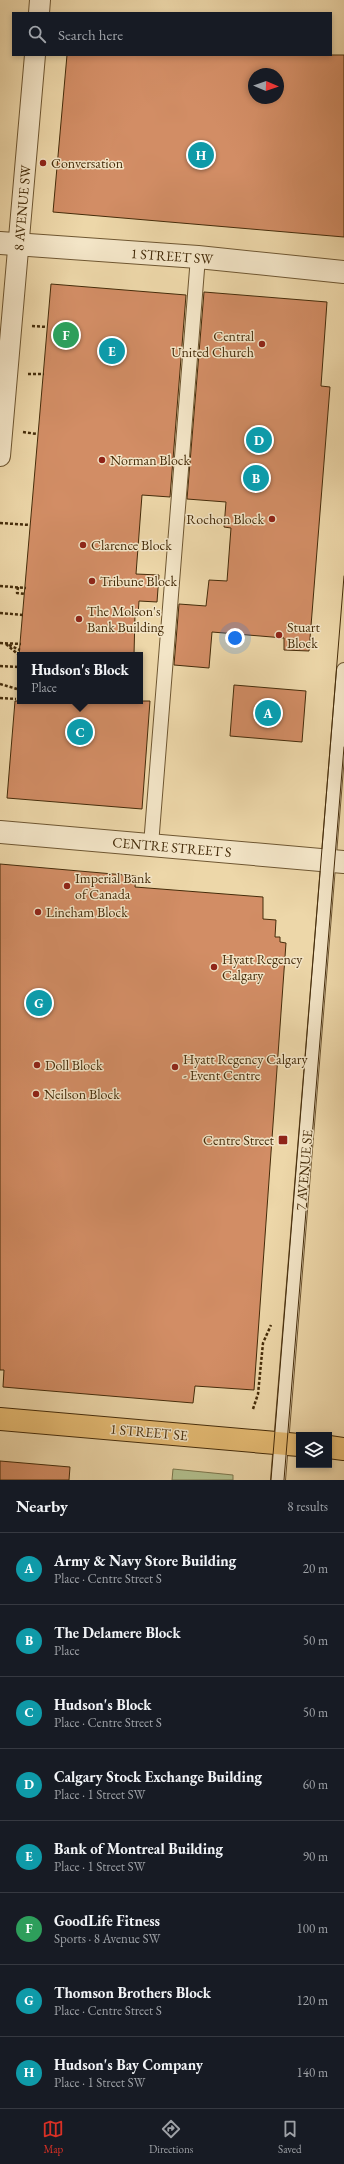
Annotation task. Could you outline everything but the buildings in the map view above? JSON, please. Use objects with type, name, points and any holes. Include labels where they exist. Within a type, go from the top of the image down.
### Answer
[{"type":"main road","name":"1 STREET SE","points":[[0,1419],[290,1444]]},
{"type":"main road","points":[[332,1447],[344,1449]]},
{"type":"street","points":[[39,12],[40,0]]},
{"type":"street","name":"8 AVENUE SW","points":[[0,456],[9,243],[35,56]]},
{"type":"street","name":"1 STREET SW","points":[[9,243],[198,257],[344,272]]},
{"type":"street","name":"CENTRE STREET S","points":[[0,832],[337,861]]},
{"type":"lane","points":[[151,845],[198,257]]},
{"type":"lane","name":"7 AVENUE SE","points":[[278,1480],[290,1444],[337,861],[344,670]]},
{"type":"path","points":[[0,523],[30,525]]},
{"type":"path","points":[[0,586],[26,588]]},
{"type":"path","points":[[18,587],[17,593],[25,594]]},
{"type":"path","points":[[0,613],[23,615]]},
{"type":"path","points":[[0,643],[20,644]]},
{"type":"path","points":[[5,643],[20,650]]},
{"type":"path","points":[[5,643],[17,653]]},
{"type":"path","points":[[0,666],[17,667]]},
{"type":"path","points":[[0,684],[17,689]]},
{"type":"path","points":[[0,698],[16,699]]},
{"type":"path","points":[[253,1409],[258,1394],[263,1343],[273,1320]]},
{"type":"green space","points":[[173,1469],[233,1475],[233,1480],[172,1480]]},
{"type":"tram line","points":[[271,1480],[344,576]]},
{"type":"tram line","points":[[284,1480],[344,747]]},
{"type":"place","name":"Hudson's Bay Company","points":[[201,155]]},
{"type":"place","name":"Conversation","points":[[43,163]]},
{"type":"place","name":"GoodLife Fitness","points":[[66,335]]},
{"type":"place","name":"Central United Church","points":[[262,344]]},
{"type":"place","name":"Bank of Montreal Building","points":[[112,351]]},
{"type":"place","name":"Calgary Stock Exchange Building","points":[[259,440]]},
{"type":"place","name":"Norman Block","points":[[102,460]]},
{"type":"place","name":"The Delamere Block","points":[[256,478]]},
{"type":"place","name":"Rochon Block","points":[[272,519]]},
{"type":"place","name":"Clarence Block","points":[[83,545]]},
{"type":"place","name":"Tribune Block","points":[[92,581]]},
{"type":"place","name":"The Molson's Bank Building","points":[[79,619]]},
{"type":"place","name":"Stuart Block","points":[[279,635]]},
{"type":"place","name":"Army & Navy Store Building","points":[[268,713]]},
{"type":"place","name":"Hudson's Block","points":[[80,732]]},
{"type":"place","name":"Imperial Bank of Canada","points":[[67,886]]},
{"type":"place","name":"Lineham Block","points":[[38,912]]},
{"type":"place","name":"Hyatt Regency Calgary","points":[[214,967]]},
{"type":"place","name":"Thomson Brothers Block","points":[[39,1003]]},
{"type":"place","name":"Doll Block","points":[[37,1065]]},
{"type":"place","name":"Hyatt Regency Calgary - Event Centre","points":[[175,1067]]},
{"type":"place","name":"Neilson Block","points":[[36,1094]]},
{"type":"place","name":"Centre Street","points":[[283,1140]]}]
